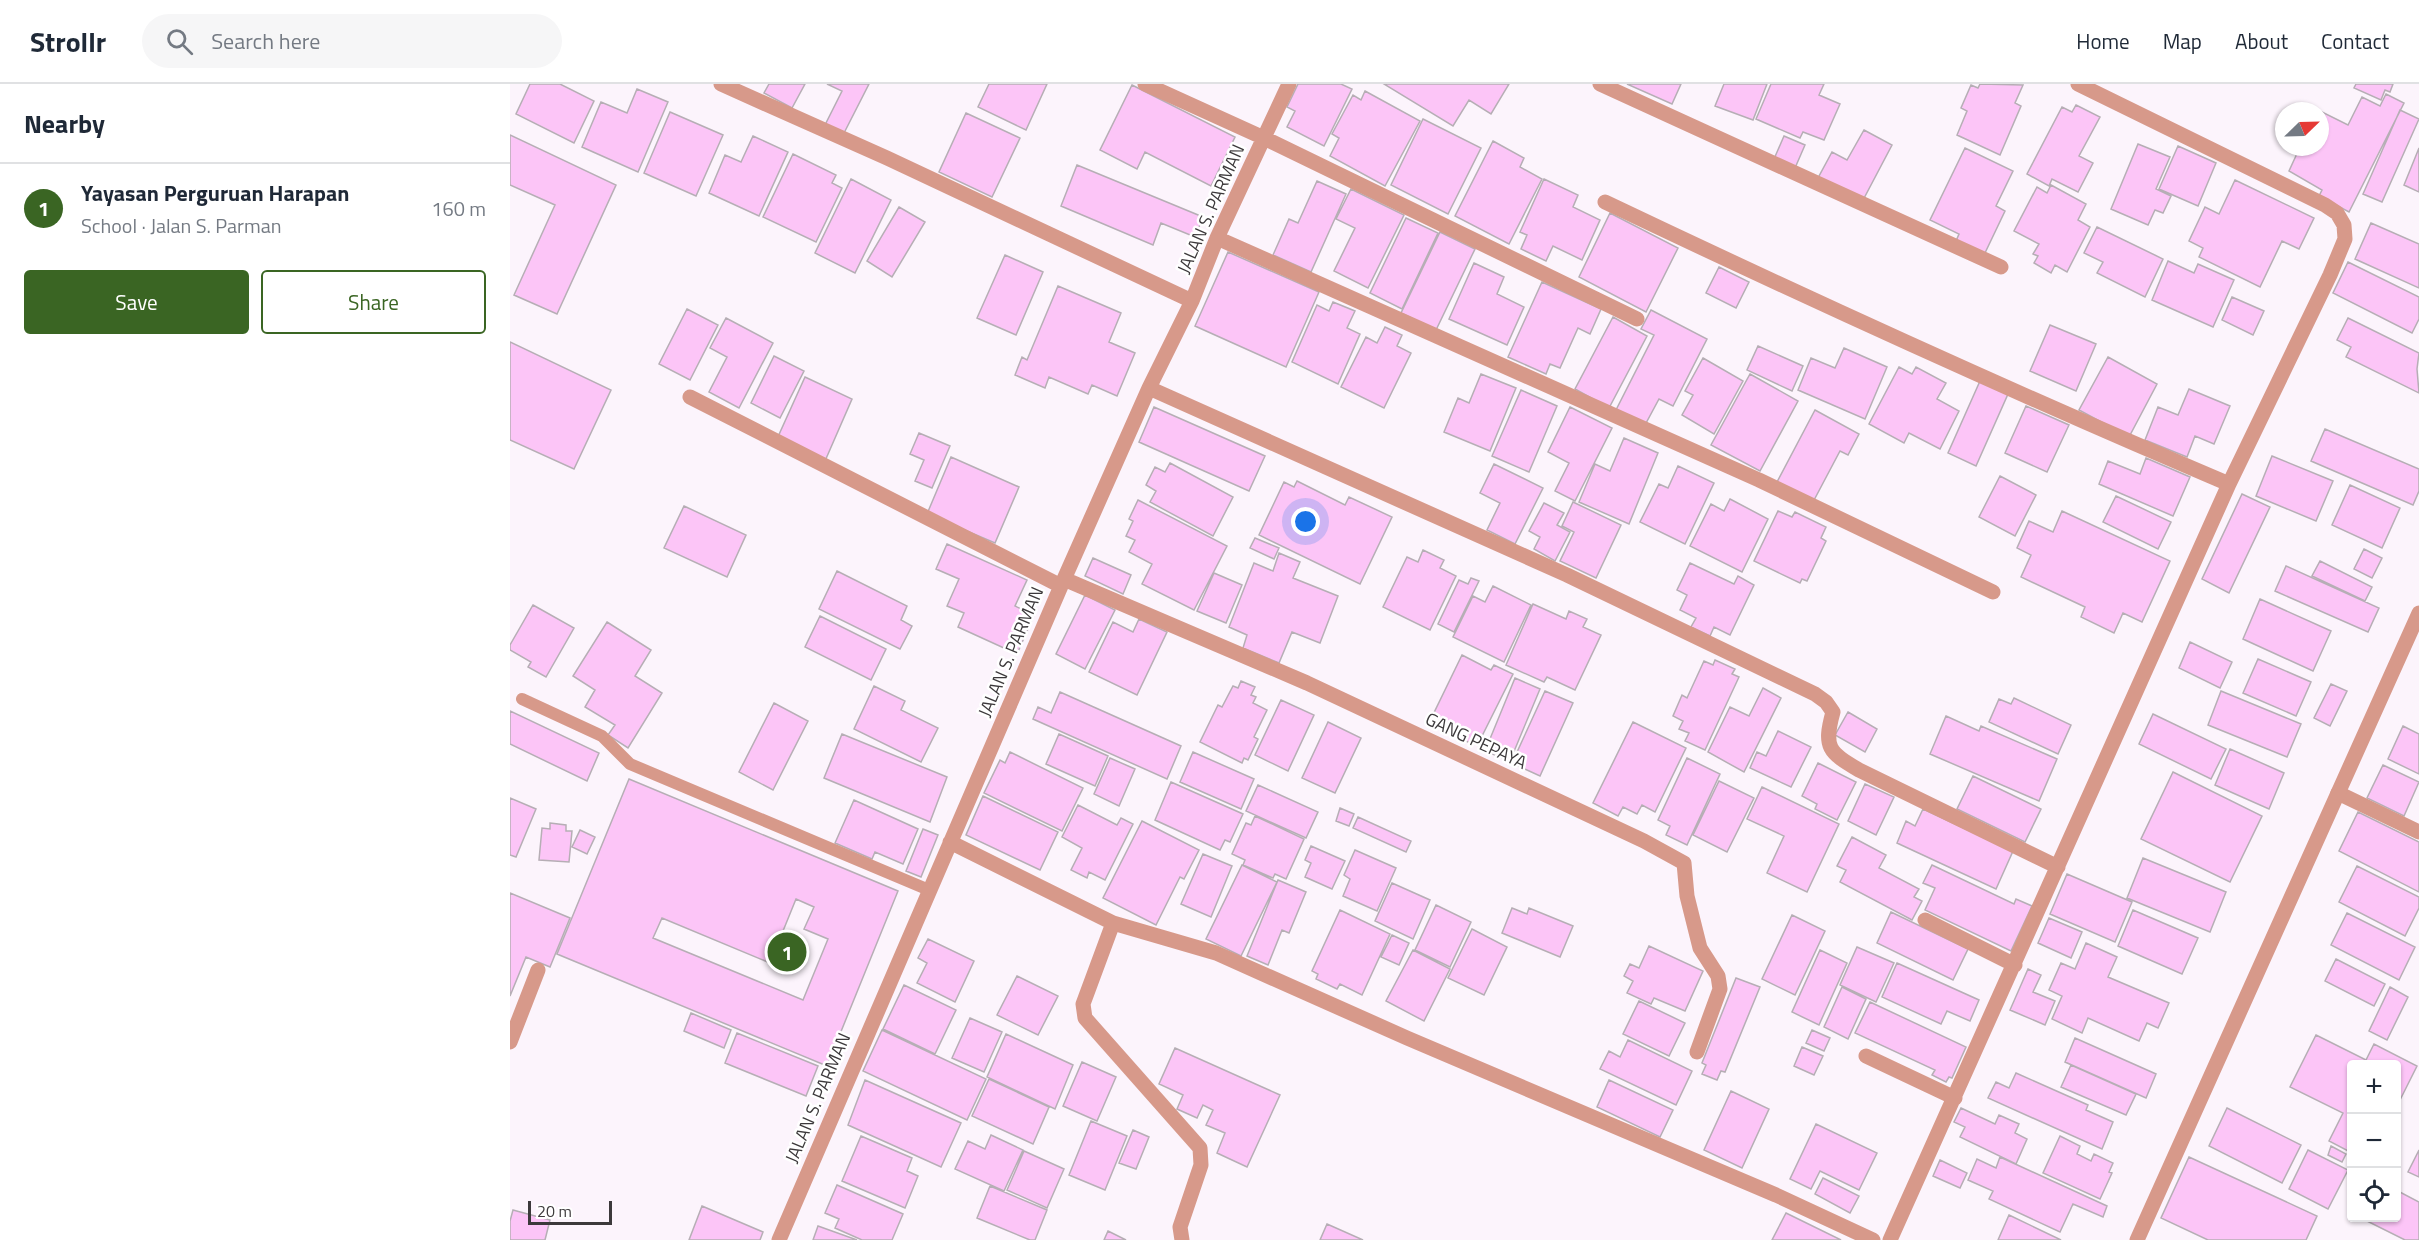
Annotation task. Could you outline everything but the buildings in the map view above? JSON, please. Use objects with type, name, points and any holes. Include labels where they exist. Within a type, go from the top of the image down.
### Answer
[{"type":"street","points":[[721,84],[887,158],[1192,302]]},
{"type":"street","points":[[1145,84],[1264,138],[1637,319]]},
{"type":"street","name":"JALAN S. PARMAN","points":[[779,1240],[929,890],[1149,388],[1192,302],[1217,238],[1289,84]]},
{"type":"street","points":[[1600,84],[2001,267]]},
{"type":"street","points":[[1890,1240],[2229,484],[2330,275],[2345,239],[2344,225],[2337,213],[2325,205],[2078,84]]},
{"type":"street","points":[[1605,202],[1804,296],[2229,484]]},
{"type":"street","points":[[1217,238],[1759,480],[1993,592]]},
{"type":"street","points":[[1149,388],[1567,575],[1815,694],[1826,702],[1833,712],[1827,735],[1836,756],[1859,770],[2058,867]]},
{"type":"street","points":[[690,397],[1063,583]]},
{"type":"street","name":"GANG PEPAYA","points":[[1063,583],[1307,683],[1644,841],[1684,863],[1687,896],[1700,948],[1718,976],[1720,989],[1697,1052]]},
{"type":"street","points":[[2137,1240],[2419,613]]},
{"type":"street","points":[[2338,793],[2419,832]]},
{"type":"street","points":[[950,842],[1113,924],[1216,953],[1407,1038],[1776,1195],[1873,1240]]},
{"type":"street","points":[[1925,920],[2015,965]]},
{"type":"street","points":[[1113,924],[1083,1004],[1085,1018],[1200,1148],[1201,1165],[1180,1227],[1182,1240]]},
{"type":"street","points":[[510,1042],[538,970]]},
{"type":"street","points":[[1866,1056],[1955,1098]]},
{"type":"lane","points":[[522,699],[602,736],[630,764],[929,890]]},
{"type":"place","name":"Yayasan Perguruan Harapan","points":[[787,952]]}]
